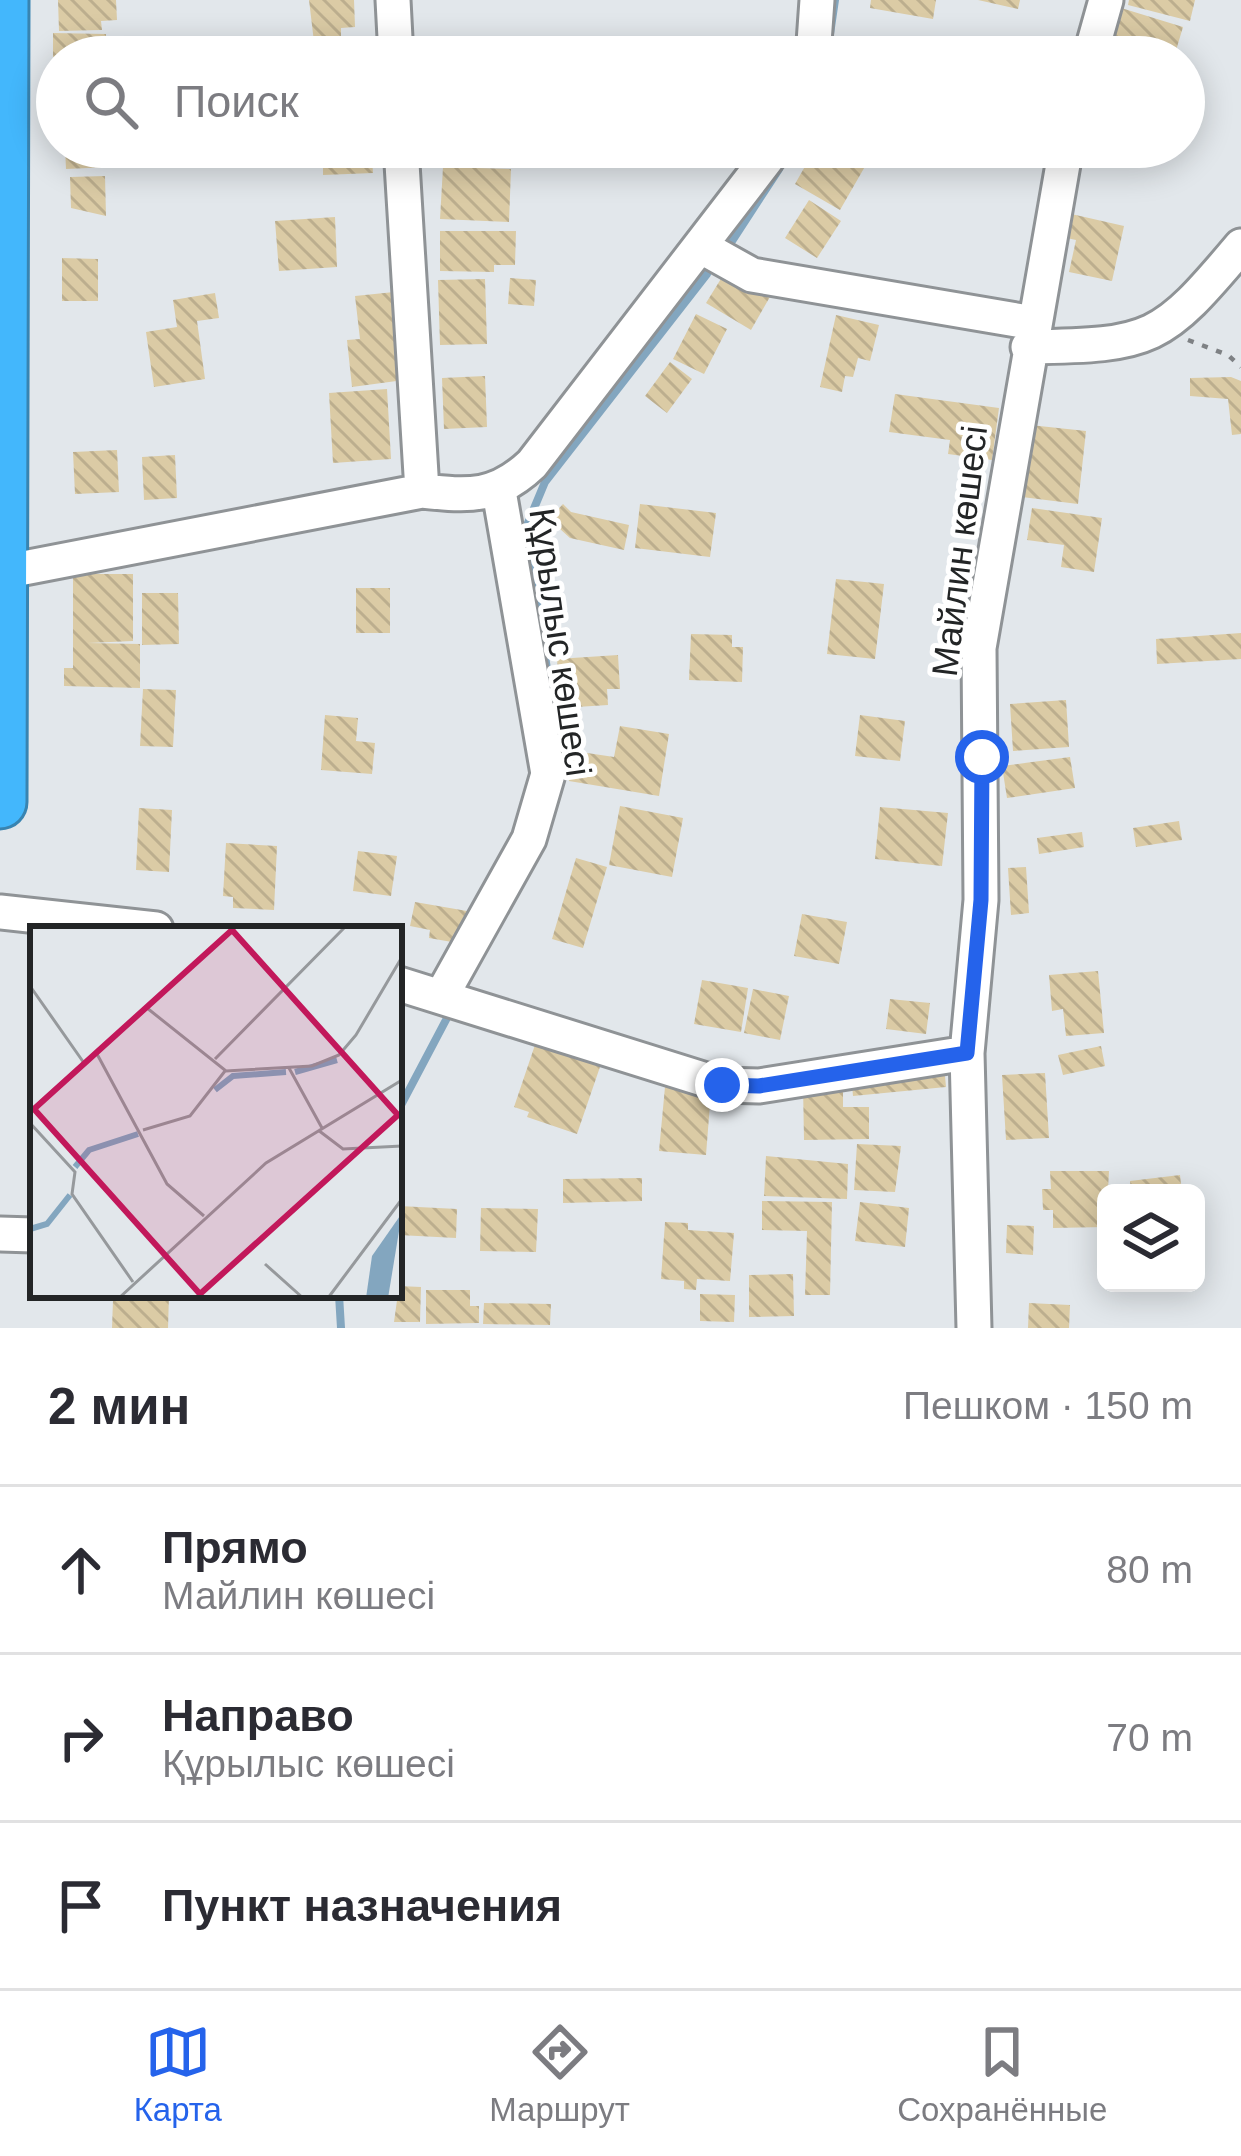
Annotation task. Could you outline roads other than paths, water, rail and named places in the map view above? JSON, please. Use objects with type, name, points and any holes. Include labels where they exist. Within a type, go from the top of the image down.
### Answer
[{"type":"highway","points":[[0,802],[2,0]]},
{"type":"street","points":[[392,0],[395,36]]},
{"type":"street","points":[[814,36],[817,0]]},
{"type":"street","points":[[1096,36],[1106,0]]},
{"type":"street","points":[[402,168],[422,491]]},
{"type":"street","name":"Құрылыс көшесі","points":[[3,572],[422,491],[478,497],[499,490],[532,464],[760,168]]},
{"type":"street","name":"Майлин көшесі","points":[[974,1328],[967,1053],[981,900],[979,648],[1062,168]]},
{"type":"street","points":[[700,246],[752,275],[1031,335],[1135,340],[1182,316],[1241,246]]},
{"type":"street","name":"Құрылыс көшесі","points":[[442,995],[529,838],[548,774],[499,490]]},
{"type":"street","points":[[0,912],[128,926]]},
{"type":"street","points":[[402,985],[722,1085],[759,1086],[967,1053]]},
{"type":"street","points":[[0,1234],[30,1235]]},
{"type":"waterway","points":[[830,34],[835,0]]},
{"type":"waterway","points":[[732,241],[779,169]]},
{"type":"waterway","points":[[557,732],[525,530],[545,482],[707,274]]},
{"type":"waterway","points":[[402,1103],[447,1018]]},
{"type":"waterway","points":[[339,1298],[341,1328]]}]
